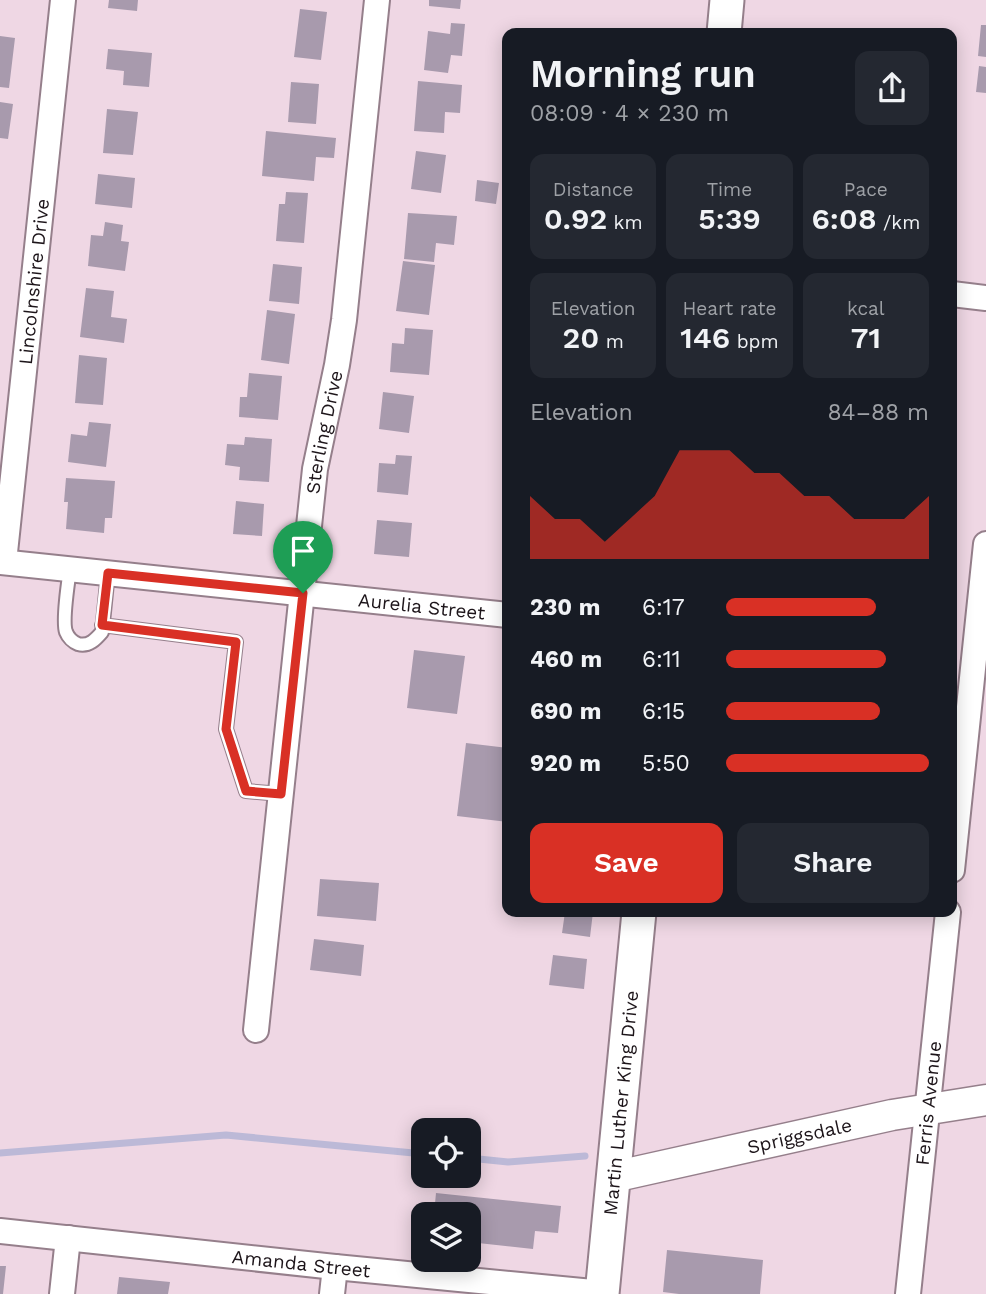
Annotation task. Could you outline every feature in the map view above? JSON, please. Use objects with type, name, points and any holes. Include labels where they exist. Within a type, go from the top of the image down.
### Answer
[{"type":"main road","points":[[724,28],[727,0]]},
{"type":"main road","name":"Martin Luther King Drive","points":[[602,1293],[639,917]]},
{"type":"street","name":"Lincolnshire Drive","points":[[2,562],[63,0]]},
{"type":"street","name":"Sterling Drive","points":[[256,1030],[315,469],[344,320],[377,0]]},
{"type":"street","points":[[957,295],[986,298]]},
{"type":"street","points":[[957,822],[986,544]]},
{"type":"street","name":"Aurelia Street","points":[[2,562],[502,614]]},
{"type":"street","name":"Ferris Avenue","points":[[908,1294],[947,917]]},
{"type":"street","name":"Spriggsdale","points":[[613,1177],[892,1115],[986,1100]]},
{"type":"street","name":"Amanda Street","points":[[0,1231],[602,1293]]},
{"type":"street","points":[[62,1294],[68,1238]]},
{"type":"street","points":[[332,1294],[335,1267]]},
{"type":"lane","points":[[69,569],[65,629],[70,639],[79,644],[89,644],[102,632],[108,573]]},
{"type":"lane","points":[[102,625],[236,642],[226,729],[246,791],[281,794]]},
{"type":"building","points":[[109,0],[138,0],[137,11],[108,8]]},
{"type":"building","points":[[429,0],[461,0],[460,9],[429,6]]},
{"type":"building","points":[[300,9],[327,12],[321,60],[294,57]]},
{"type":"building","points":[[451,23],[465,24],[462,56],[451,55],[448,73],[424,70],[428,31],[450,34]]},
{"type":"building","points":[[981,25],[986,25],[986,57],[978,56]]},
{"type":"building","points":[[0,36],[15,38],[9,88],[0,87]]},
{"type":"building","points":[[108,49],[152,53],[149,87],[123,85],[124,71],[106,69]]},
{"type":"building","points":[[979,66],[986,67],[986,93],[976,92]]},
{"type":"building","points":[[418,81],[462,85],[460,113],[445,112],[444,133],[414,131]]},
{"type":"building","points":[[291,82],[319,84],[316,124],[288,122]]},
{"type":"building","points":[[0,102],[13,104],[8,139],[0,138]]},
{"type":"building","points":[[107,109],[138,112],[133,155],[103,153]]},
{"type":"building","points":[[266,131],[336,138],[334,158],[316,157],[314,181],[262,176]]},
{"type":"building","points":[[416,151],[446,155],[441,193],[411,189]]},
{"type":"building","points":[[98,174],[135,178],[132,208],[95,204]]},
{"type":"building","points":[[477,180],[499,183],[496,204],[475,201]]},
{"type":"building","points":[[286,192],[308,193],[304,243],[276,241],[279,204],[285,204]]},
{"type":"building","points":[[408,213],[457,216],[454,245],[436,243],[434,262],[404,259]]},
{"type":"building","points":[[105,222],[123,225],[121,241],[129,242],[125,271],[88,266],[91,235],[103,236]]},
{"type":"building","points":[[403,261],[435,265],[429,315],[396,311]]},
{"type":"building","points":[[273,264],[302,267],[299,304],[269,301]]},
{"type":"building","points":[[86,288],[114,291],[111,317],[127,319],[124,343],[80,337]]},
{"type":"building","points":[[267,310],[295,314],[289,364],[261,360]]},
{"type":"building","points":[[405,328],[433,330],[429,375],[390,372],[392,343],[404,344]]},
{"type":"building","points":[[79,355],[107,358],[103,405],[75,403]]},
{"type":"building","points":[[249,373],[282,376],[278,420],[239,417],[240,397],[247,397]]},
{"type":"building","points":[[383,392],[414,396],[409,433],[379,429]]},
{"type":"building","points":[[89,422],[111,424],[106,467],[68,462],[71,434],[87,436]]},
{"type":"building","points":[[245,437],[272,439],[269,482],[239,480],[240,467],[225,465],[227,444],[244,445]]},
{"type":"building","points":[[396,455],[412,456],[408,495],[377,492],[379,463],[395,464]]},
{"type":"building","points":[[66,478],[115,481],[112,518],[105,518],[104,533],[66,529]]},
{"type":"building","points":[[236,501],[264,504],[262,536],[233,534]]},
{"type":"building","points":[[377,520],[412,523],[409,557],[374,554]]},
{"type":"building","points":[[414,650],[465,656],[457,714],[407,708]]},
{"type":"building","points":[[466,743],[502,747],[502,821],[457,816]]},
{"type":"building","points":[[320,879],[379,883],[376,921],[317,916]]},
{"type":"building","points":[[564,917],[592,917],[590,937],[562,933]]},
{"type":"building","points":[[314,939],[364,945],[361,976],[310,970]]},
{"type":"building","points":[[553,955],[587,959],[584,989],[549,985]]},
{"type":"building","points":[[436,1193],[561,1206],[558,1233],[535,1231],[533,1249],[481,1243],[481,1202],[435,1202]]},
{"type":"building","points":[[667,1250],[763,1260],[760,1294],[663,1292]]},
{"type":"building","points":[[0,1266],[6,1266],[3,1294],[0,1294]]},
{"type":"building","points":[[119,1277],[170,1282],[168,1294],[117,1294]]},
{"type":"waterway","points":[[0,1153],[226,1135],[411,1153]]},
{"type":"waterway","points":[[481,1159],[508,1162],[585,1156]]},
{"type":"route","points":[[108,573],[303,593],[281,794],[246,791],[226,729],[236,642],[102,625],[108,573]]}]
